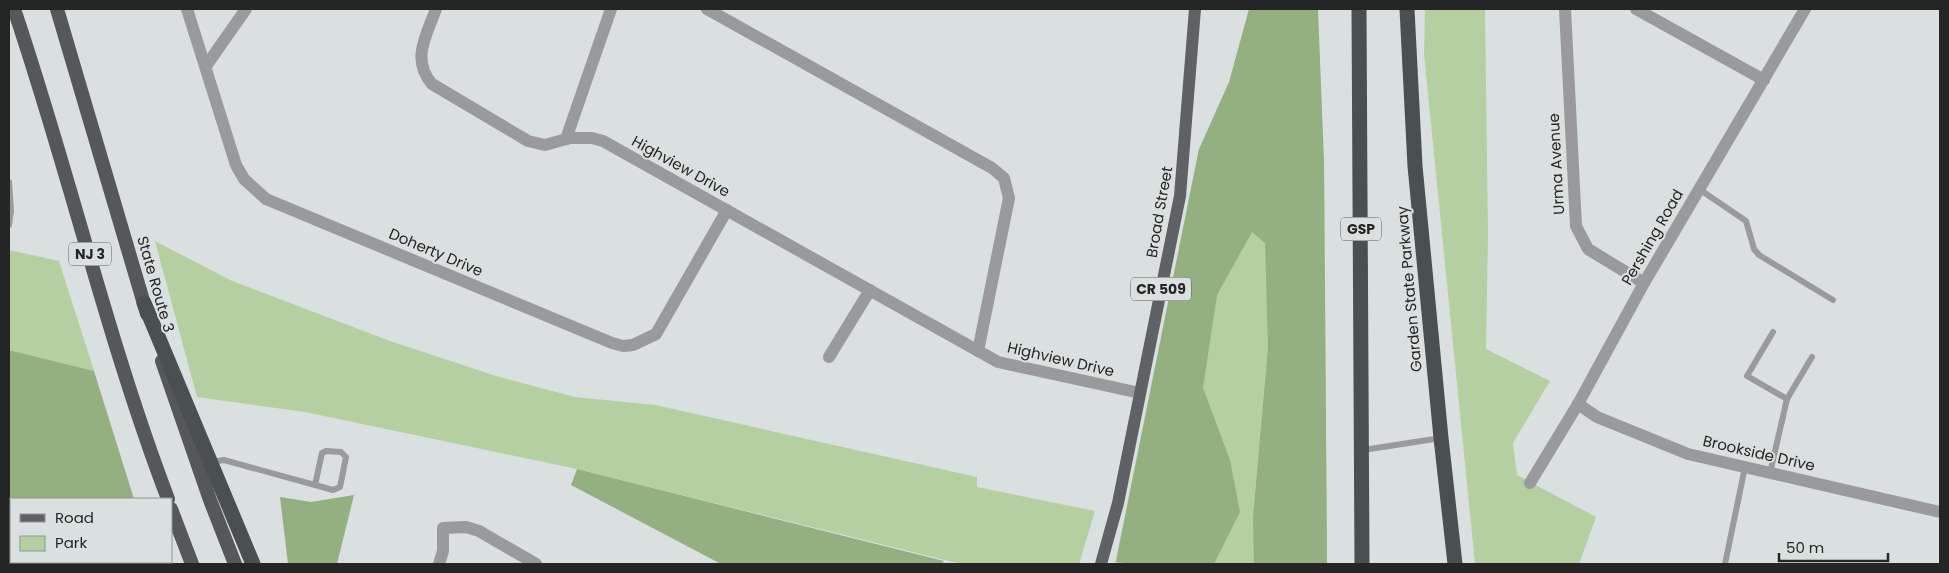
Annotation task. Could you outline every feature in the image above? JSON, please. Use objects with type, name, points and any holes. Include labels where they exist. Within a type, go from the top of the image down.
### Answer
[{"type":"highway","name":"NJ 3","points":[[14,9],[60,150],[129,385],[168,498]]},
{"type":"highway","name":"State Route 3","points":[[57,9],[176,405],[236,564]]},
{"type":"highway","name":"GSP","points":[[1359,9],[1362,564]]},
{"type":"highway","name":"Garden State Parkway","points":[[1407,9],[1415,166],[1455,564]]},
{"type":"highway","points":[[144,303],[253,564]]},
{"type":"highway","points":[[172,512],[192,564]]},
{"type":"main road","name":"Broad Street","points":[[1101,564],[1118,503],[1180,196],[1187,132],[1195,9]]},
{"type":"street","name":"Doherty Drive","points":[[187,9],[236,164],[244,179],[266,199],[623,346],[646,340],[656,334],[726,210]]},
{"type":"street","points":[[206,66],[246,9]]},
{"type":"street","name":"Highview Drive","points":[[436,9],[425,40],[420,66],[424,75],[432,84],[528,141],[545,145],[566,139],[592,138],[603,141],[978,351],[1011,367],[1140,393]]},
{"type":"street","points":[[566,139],[611,9]]},
{"type":"street","points":[[707,9],[992,168],[1004,178],[1009,198],[978,351]]},
{"type":"street","name":"Urma Avenue","points":[[1565,9],[1576,226],[1588,249],[1644,282]]},
{"type":"street","points":[[1636,9],[1764,80]]},
{"type":"street","name":"Pershing Road","points":[[1530,483],[1578,404],[1644,282],[1805,9]]},
{"type":"street","points":[[829,357],[870,290]]},
{"type":"street","name":"Brookside Drive","points":[[1578,404],[1597,417],[1688,454],[1940,510]]},
{"type":"street","points":[[439,564],[443,552],[443,528],[466,527],[492,538],[536,564]]},
{"type":"lane","points":[[9,182],[11,211],[9,225]]},
{"type":"lane","points":[[1699,189],[1746,221],[1754,249],[1759,255],[1833,300]]},
{"type":"lane","points":[[1773,332],[1747,376],[1787,400]]},
{"type":"lane","points":[[1770,473],[1787,400],[1812,357]]},
{"type":"lane","points":[[1361,450],[1441,438]]},
{"type":"lane","points":[[210,462],[224,460],[333,490],[340,487],[346,457],[340,452],[326,451],[322,453],[315,485]]},
{"type":"lane","points":[[1725,564],[1745,467]]},
{"type":"green space","points":[[1249,9],[1318,9],[1324,161],[1327,564],[1254,564],[1253,518],[1268,348],[1265,243],[1252,232],[1217,295],[1203,388],[1230,460],[1240,512],[1214,564],[1134,564],[1116,562],[1199,149],[1229,82]]},
{"type":"green space","points":[[1425,9],[1485,9],[1488,234],[1486,349],[1550,381],[1513,443],[1517,475],[1596,517],[1579,564],[1475,564],[1424,54]]},
{"type":"green space","points":[[1199,149],[1324,161],[1327,564],[1115,564]]},
{"type":"green space","points":[[155,241],[232,281],[390,341],[496,376],[575,397],[655,405],[977,477],[977,487],[1095,511],[1079,564],[961,564],[577,469],[305,412],[197,397]]},
{"type":"green space","points":[[9,250],[59,261],[94,371],[9,350]]},
{"type":"green space","points":[[9,350],[94,371],[134,498],[10,498],[10,563],[158,564],[9,564]]},
{"type":"green space","points":[[577,469],[944,561],[942,564],[721,564],[571,485]]},
{"type":"green space","points":[[354,495],[337,564],[288,564],[280,497],[311,502]]}]
